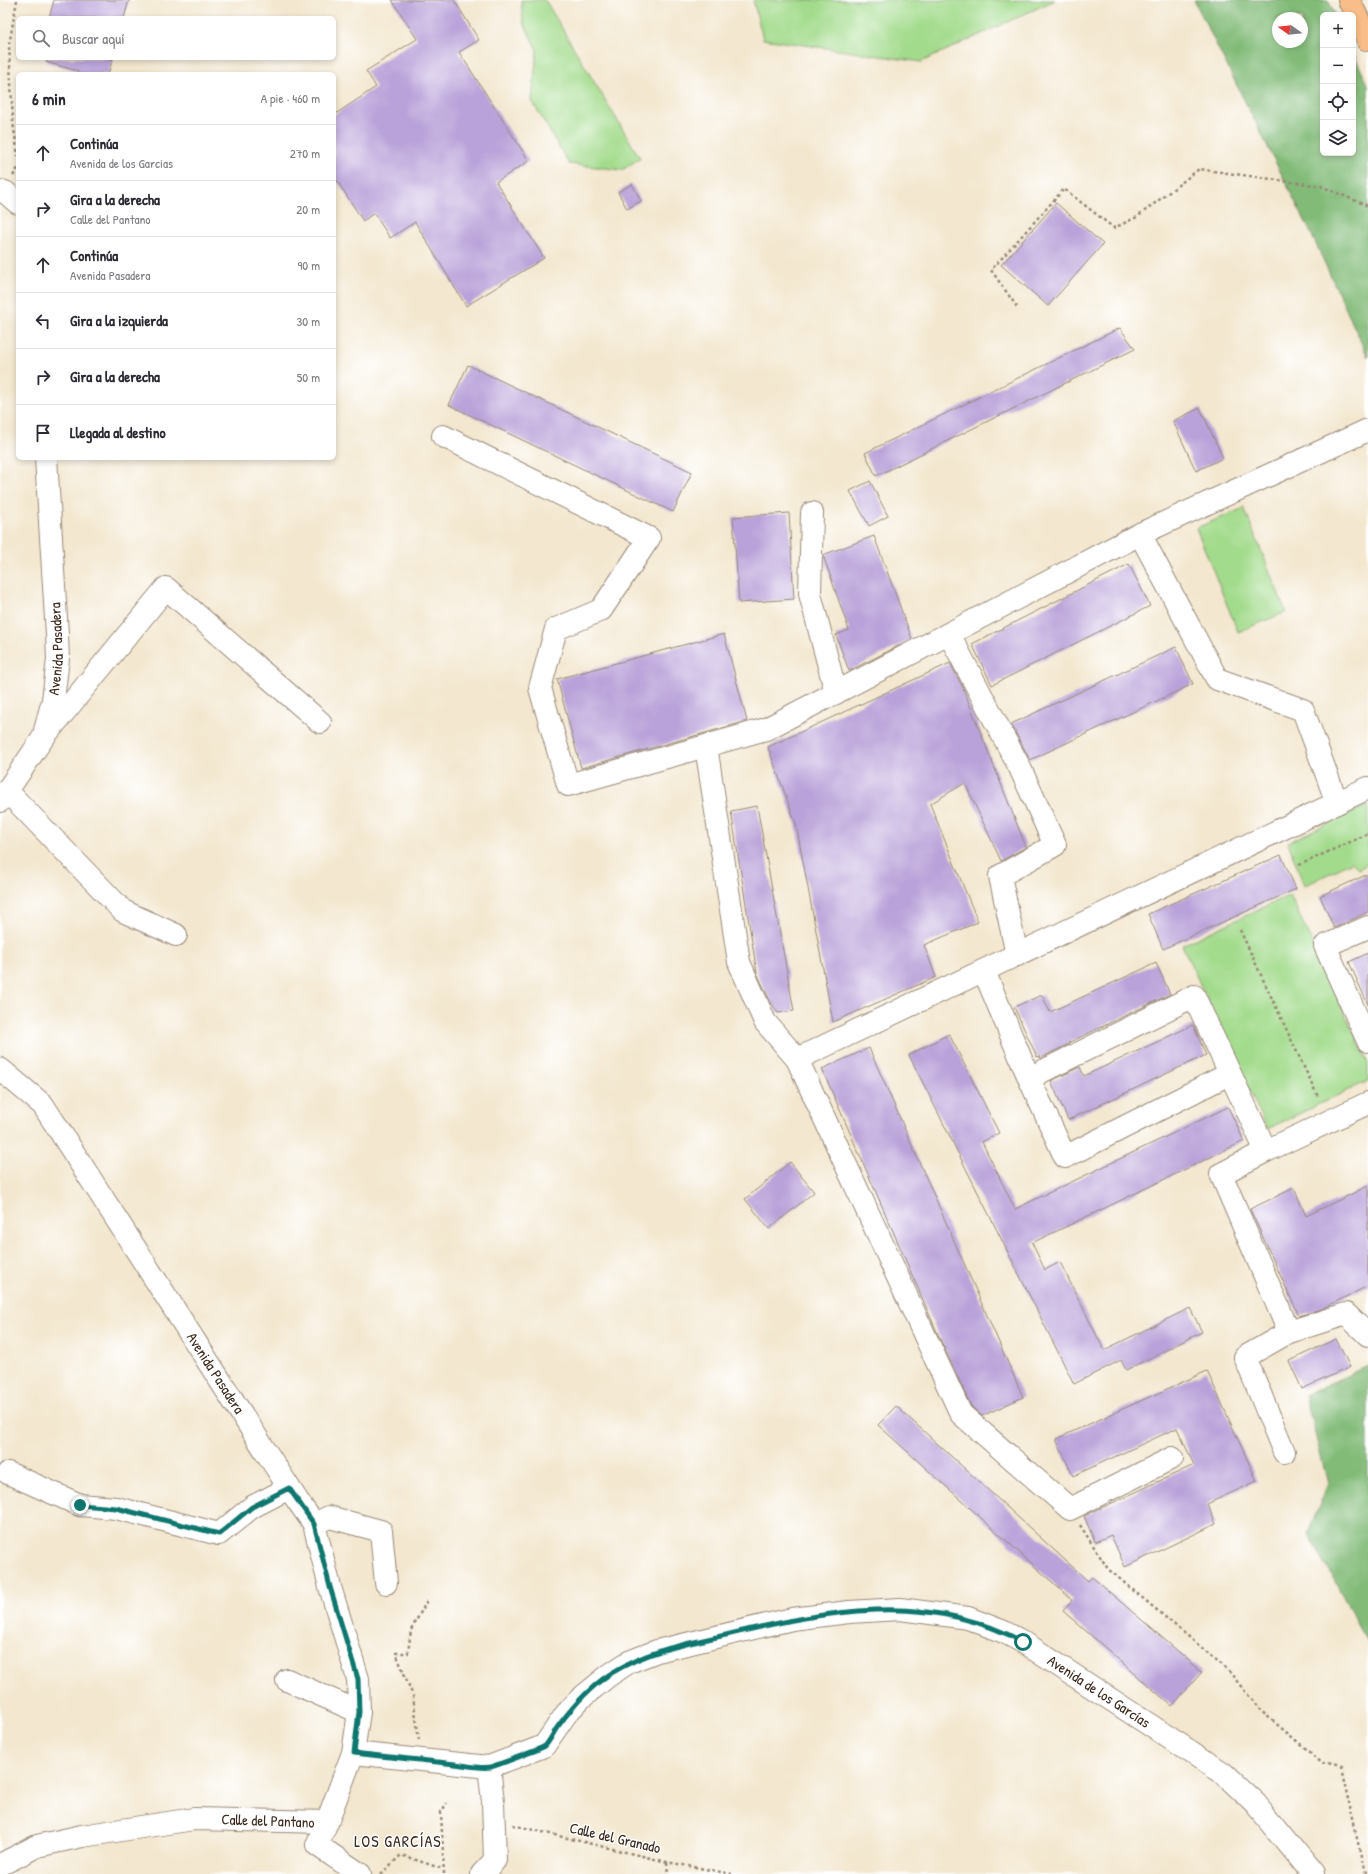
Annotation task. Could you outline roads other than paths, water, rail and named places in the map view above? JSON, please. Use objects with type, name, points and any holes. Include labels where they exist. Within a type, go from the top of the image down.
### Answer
[{"type":"main road","points":[[1349,0],[1368,40]]},
{"type":"street","points":[[0,191],[5,192],[16,201]]},
{"type":"street","points":[[443,436],[649,538],[601,610],[556,629],[540,688],[568,785],[766,729],[1140,534],[1368,430]]},
{"type":"street","name":"Avenida Pasadera","points":[[3,795],[43,738],[53,700],[58,659],[46,460]]},
{"type":"street","points":[[812,513],[810,594],[836,693]]},
{"type":"street","points":[[1140,534],[1217,679],[1303,710],[1337,803]]},
{"type":"street","points":[[43,738],[166,588],[320,722]]},
{"type":"street","points":[[949,634],[1020,768],[1055,845],[1000,876],[1017,955]]},
{"type":"street","points":[[706,746],[739,962],[765,1022],[797,1059],[961,1414],[1070,1509],[1172,1458]]},
{"type":"street","points":[[797,1059],[1368,788]]},
{"type":"street","points":[[3,795],[123,911],[176,935]]},
{"type":"street","points":[[1365,1027],[1325,946],[1368,926]]},
{"type":"street","points":[[984,971],[1029,1078],[1065,1157],[1230,1074]]},
{"type":"street","points":[[1029,1078],[1194,996],[1266,1151]]},
{"type":"street","name":"Avenida Pasadera","points":[[0,1069],[43,1105],[289,1488],[314,1524],[330,1587],[358,1679],[359,1712]]},
{"type":"street","points":[[1289,1332],[1221,1174],[1368,1103]]},
{"type":"street","points":[[1284,1452],[1245,1357],[1289,1332],[1346,1314],[1368,1335]]},
{"type":"street","points":[[8,1473],[80,1505],[116,1508],[219,1534],[252,1507],[289,1488]]},
{"type":"street","points":[[314,1524],[329,1517],[381,1531],[386,1583]]},
{"type":"street","name":"Avenida de los Garcías","points":[[354,1753],[489,1767],[544,1746],[566,1714],[593,1687],[629,1662],[657,1651],[792,1619],[821,1615],[900,1609],[948,1614],[987,1625],[1023,1642],[1223,1773],[1256,1804],[1313,1874]]},
{"type":"street","points":[[287,1680],[359,1712]]},
{"type":"street","name":"Calle del Pantano","points":[[0,1865],[37,1846],[82,1836],[194,1819],[327,1822],[354,1753],[359,1712]]},
{"type":"street","points":[[482,1874],[495,1860],[489,1767]]},
{"type":"street","points":[[327,1822],[317,1845],[360,1874]]},
{"type":"district","name":"LOS GARCÍAS","points":[[398,1841]]}]
